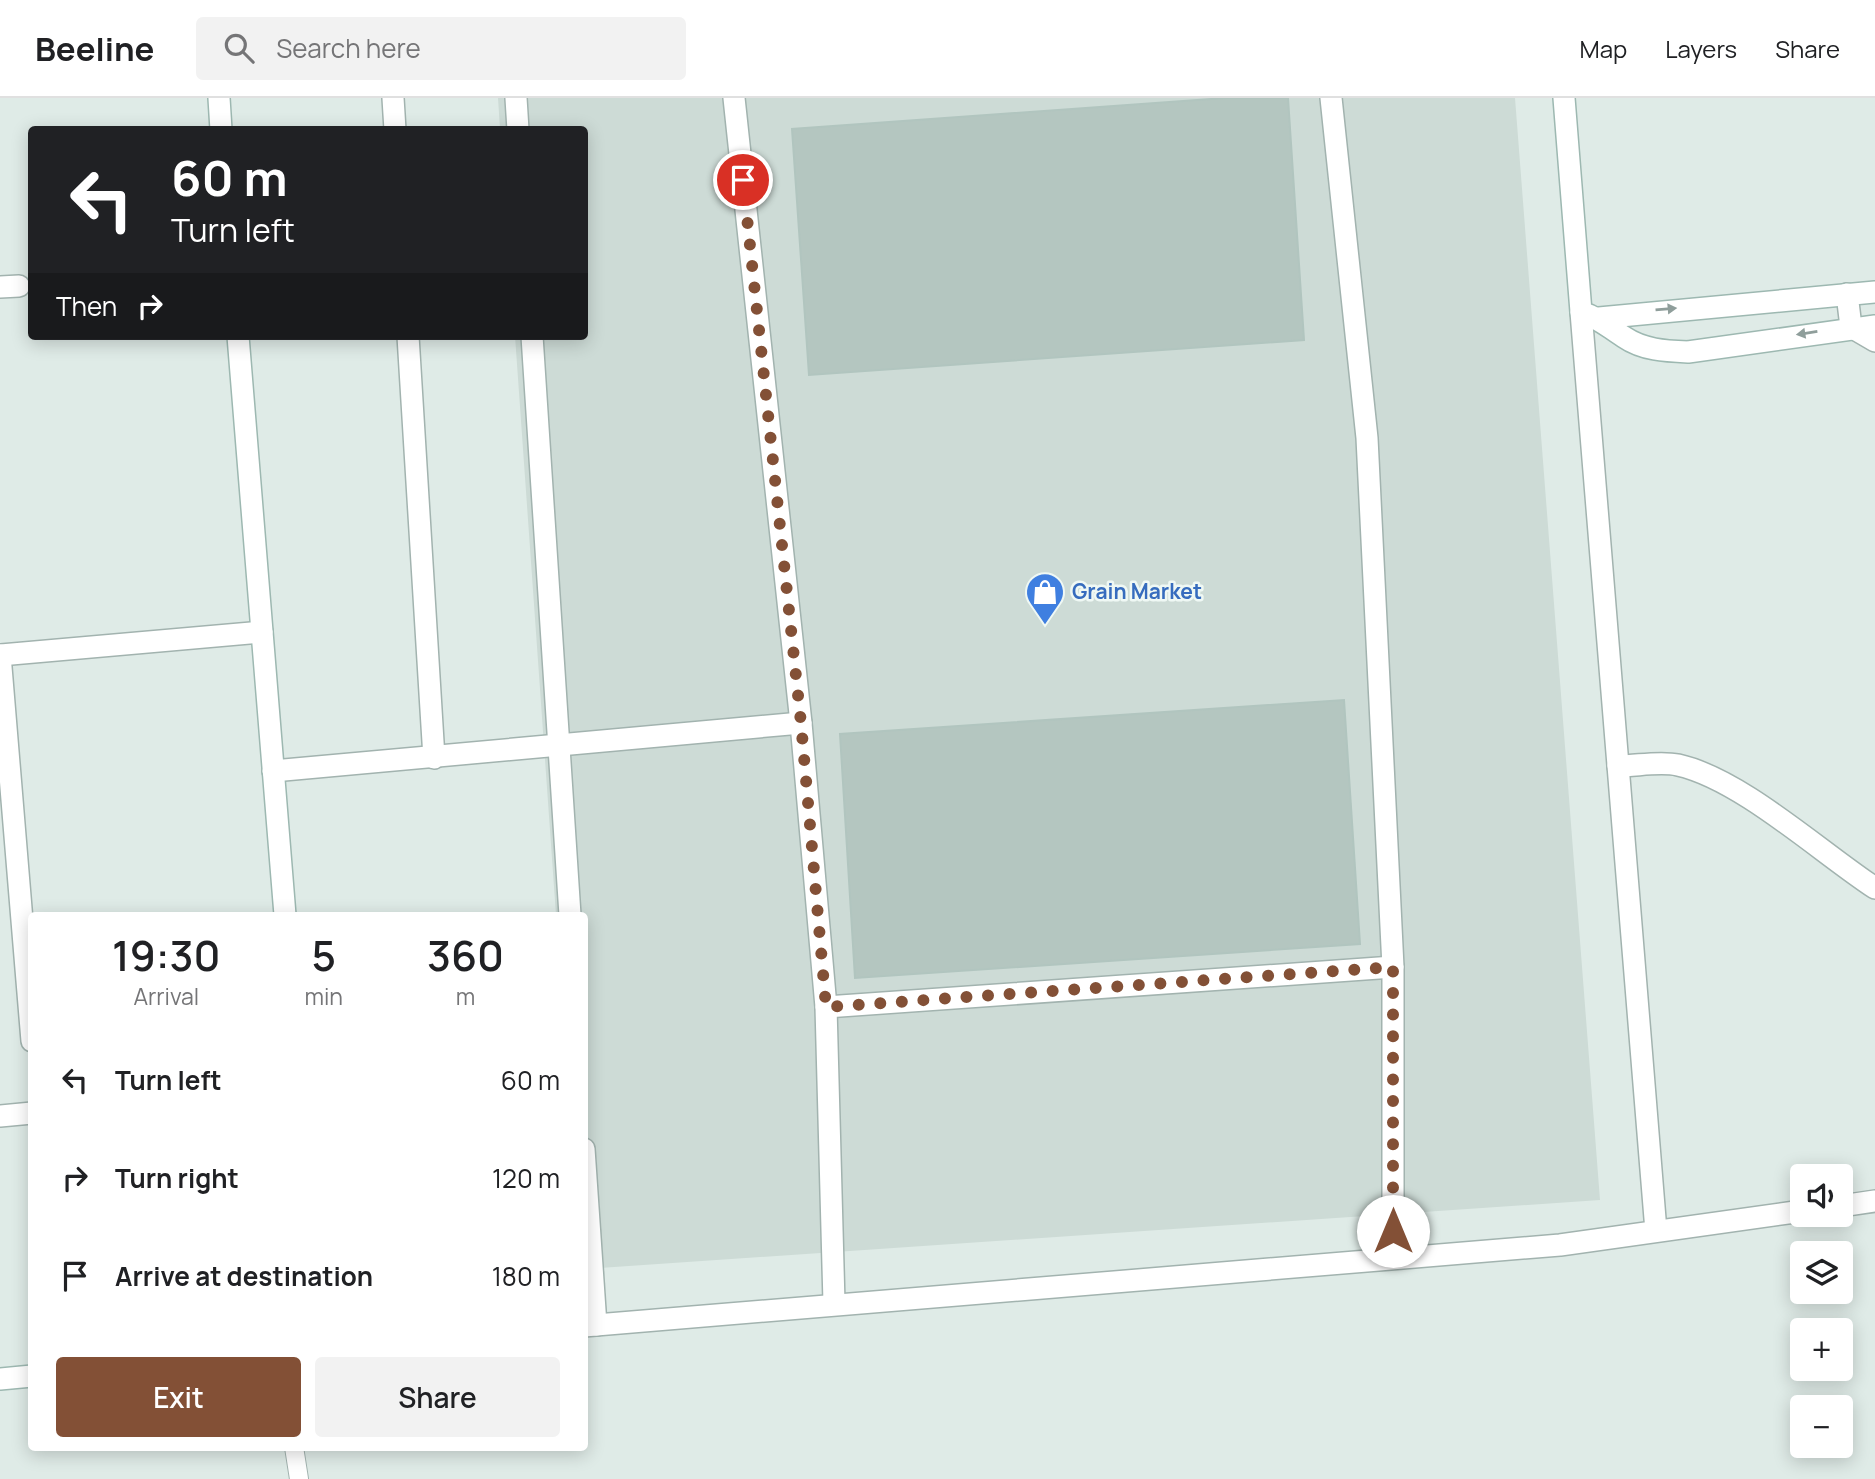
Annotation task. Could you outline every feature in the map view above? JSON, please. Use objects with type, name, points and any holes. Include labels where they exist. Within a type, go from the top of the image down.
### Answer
[{"type":"street","points":[[219,98],[221,126]]},
{"type":"street","points":[[393,98],[395,126]]},
{"type":"street","points":[[516,98],[519,126]]},
{"type":"street","points":[[734,98],[801,723],[826,1007],[834,1303]]},
{"type":"street","points":[[1331,98],[1367,438],[1393,967],[1393,1257]]},
{"type":"street","points":[[1564,98],[1590,315],[1618,766],[1656,1231]]},
{"type":"street","points":[[1590,315],[1875,292]]},
{"type":"street","points":[[1847,294],[1851,327]]},
{"type":"street","points":[[1590,315],[1624,338],[1665,351],[1688,352],[1851,327],[1875,326]]},
{"type":"street","points":[[1851,327],[1875,341]]},
{"type":"street","points":[[238,340],[285,912]]},
{"type":"street","points":[[408,340],[434,758]]},
{"type":"street","points":[[532,340],[570,912]]},
{"type":"street","points":[[28,1012],[10,883],[0,655],[262,632]]},
{"type":"street","points":[[273,771],[801,723]]},
{"type":"street","points":[[1618,766],[1674,764],[1697,770],[1727,784],[1875,888]]},
{"type":"street","points":[[826,1007],[1393,967]]},
{"type":"street","points":[[0,1116],[28,1112]]},
{"type":"street","points":[[1853,1204],[1875,1201]]},
{"type":"street","points":[[588,1266],[590,1325],[1560,1245],[1790,1213]]},
{"type":"street","points":[[0,1379],[28,1376]]},
{"type":"lane","points":[[295,1451],[299,1479]]},
{"type":"shaded area","name":"Grain Market","points":[[498,98],[1515,98],[1600,1200],[588,1269],[588,912],[556,912],[515,340],[588,340],[588,126],[500,126]]},
{"type":"building","points":[[1225,98],[1288,98],[1304,340],[809,375],[792,129]]},
{"type":"building","points":[[1344,700],[1360,944],[855,978],[840,734]]},
{"type":"place","name":"Grain Market","points":[[1045,626]]},
{"type":"route","points":[[743,180],[801,723],[826,1007],[1393,967],[1393,1231]]}]
